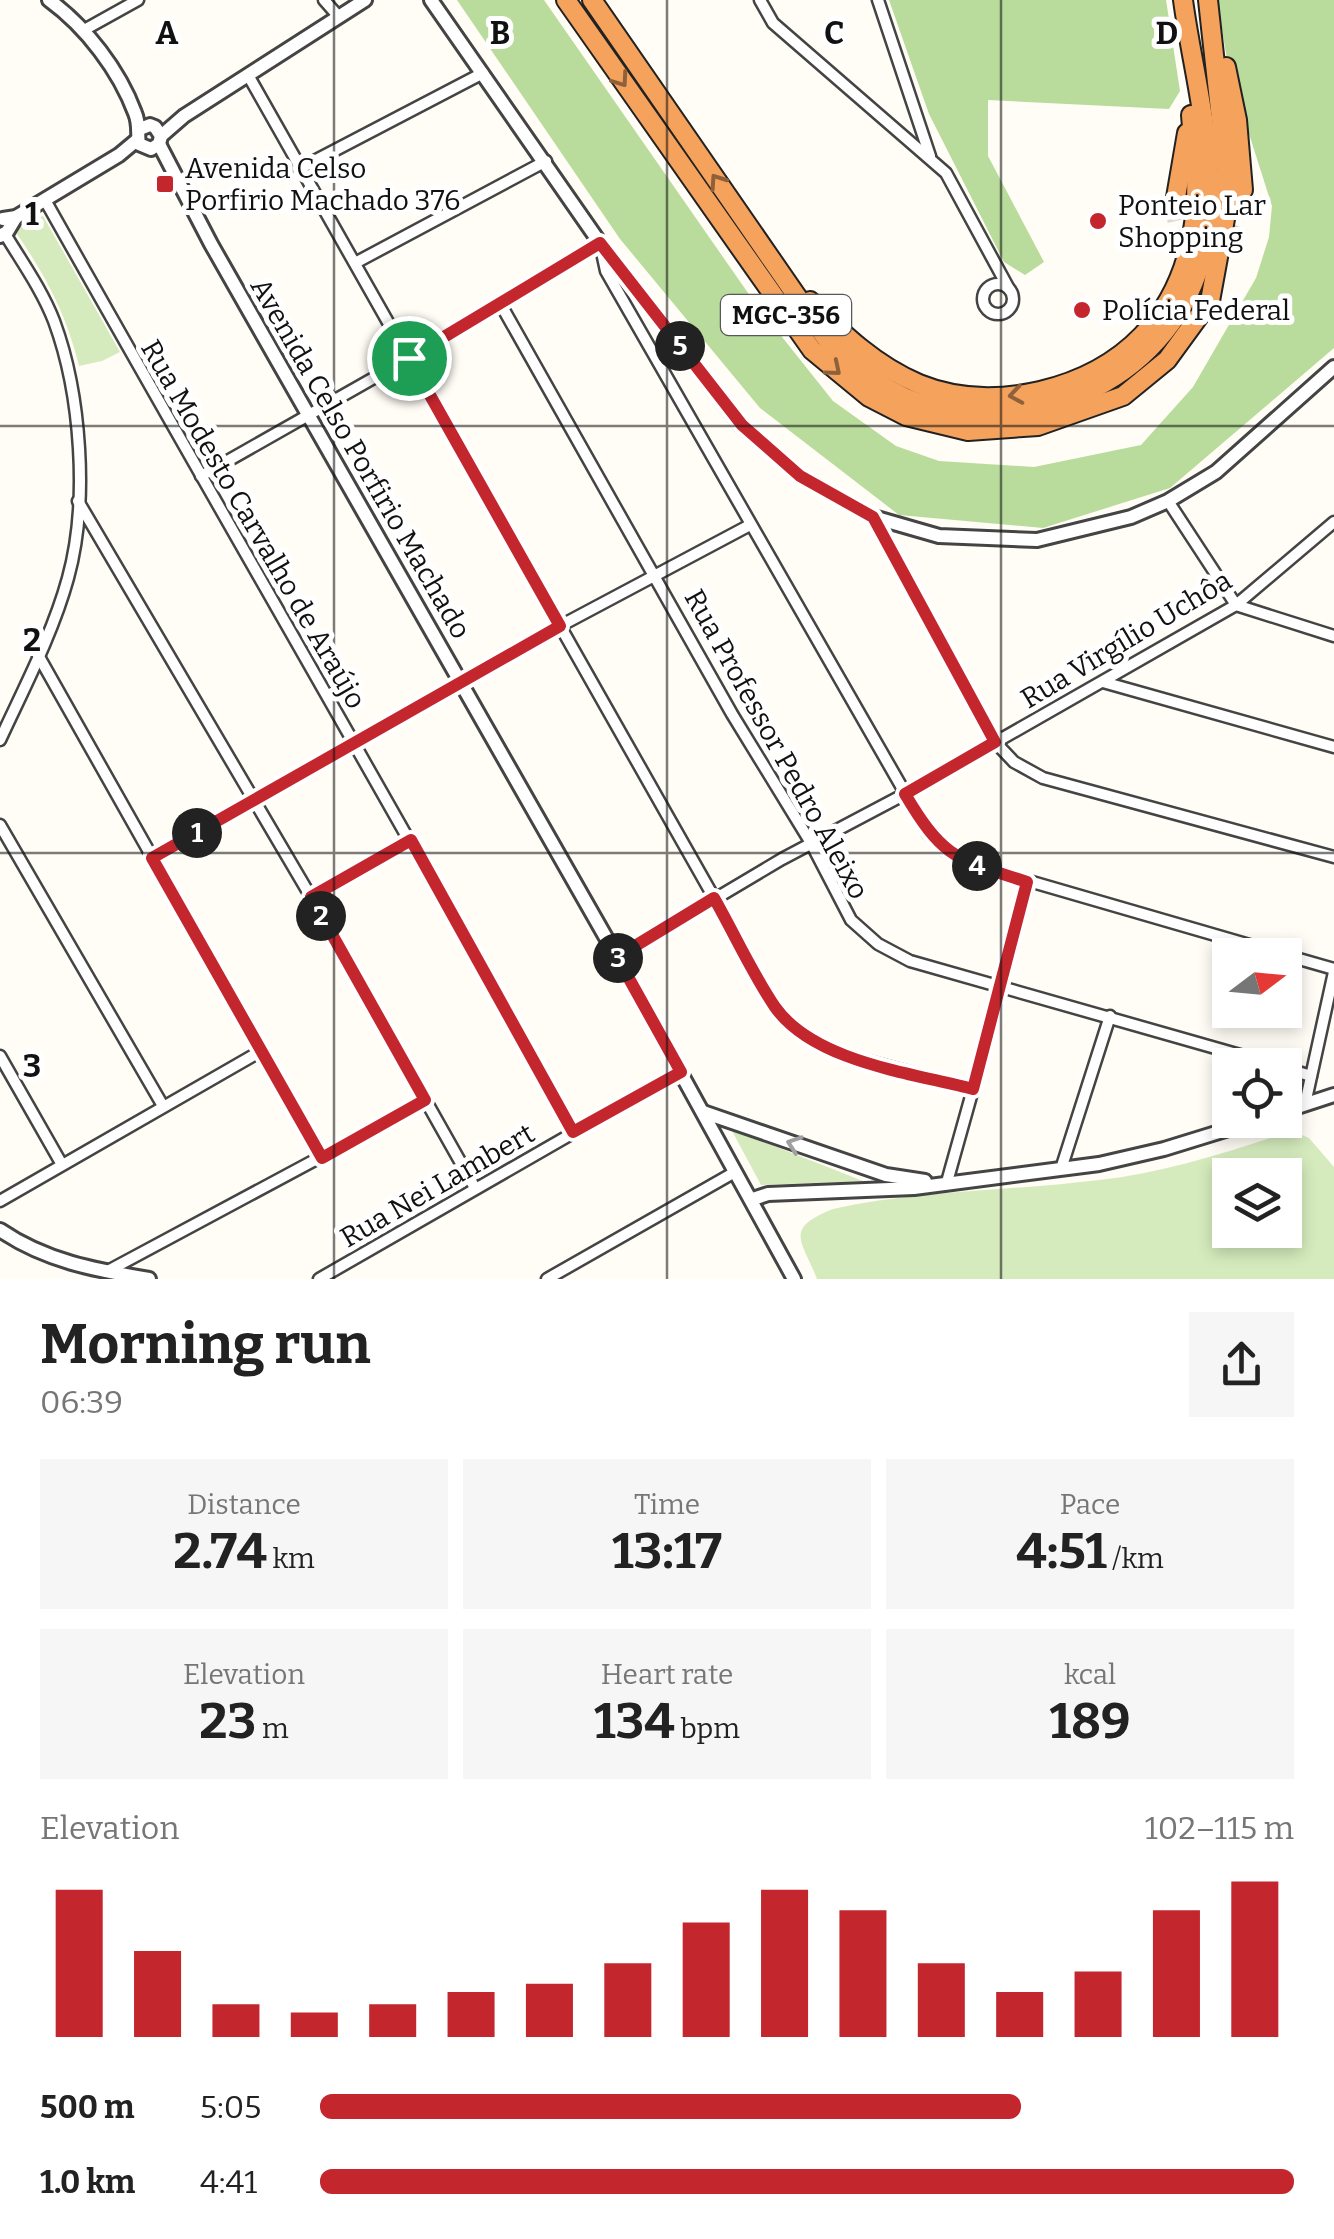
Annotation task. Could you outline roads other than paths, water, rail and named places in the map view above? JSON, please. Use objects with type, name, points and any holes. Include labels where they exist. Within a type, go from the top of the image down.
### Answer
[{"type":"highway","name":"MGC-356","points":[[566,0],[812,350],[882,404],[920,421],[968,431],[1038,426],[1123,396],[1167,360],[1210,301],[1227,208],[1208,0]]},
{"type":"highway","name":"MGC-356","points":[[592,0],[828,340],[880,383],[911,400],[972,414],[1038,410],[1109,382],[1143,357],[1187,299],[1204,252],[1210,172],[1184,0]]},
{"type":"highway","points":[[600,0],[630,53]]},
{"type":"highway","points":[[1208,0],[1237,120],[1243,190]]},
{"type":"highway","points":[[772,262],[866,354],[918,384],[971,397],[1000,398],[1068,384],[1103,368],[1136,344],[1158,318],[1174,290],[1194,229],[1197,191],[1189,44]]},
{"type":"highway","points":[[1175,203],[1191,118]]},
{"type":"street","name":"Avenida Celso Porfirio Machado","points":[[49,0],[84,30],[184,194],[617,957],[794,1279]]},
{"type":"street","points":[[84,30],[138,0]]},
{"type":"street","points":[[324,0],[339,17]]},
{"type":"street","points":[[0,740],[5,716],[38,655],[68,579],[78,502],[78,434],[62,348],[40,291],[5,225],[365,0]]},
{"type":"street","points":[[431,0],[600,243],[742,425],[800,476],[873,517],[939,536],[1038,540],[1131,517],[1168,501],[1216,472],[1334,367]]},
{"type":"street","points":[[760,0],[773,23],[946,173],[1008,289]]},
{"type":"street","points":[[878,0],[930,158]]},
{"type":"street","points":[[298,169],[484,73]]},
{"type":"street","points":[[248,75],[776,1009],[830,1051],[973,1089]]},
{"type":"street","points":[[355,263],[546,161]]},
{"type":"street","name":"Rua Modesto Carvalho de Araújo","points":[[45,200],[573,1132]]},
{"type":"street","points":[[200,476],[409,358],[600,243]]},
{"type":"street","points":[[600,243],[606,271],[928,833],[967,863],[1225,938]]},
{"type":"street","name":"Rua Professor Pedro Aleixo","points":[[500,303],[732,714],[811,843],[851,920],[878,944],[910,961],[1218,1048]]},
{"type":"street","points":[[1168,501],[1236,604],[1334,636]]},
{"type":"street","points":[[78,502],[311,897],[475,1188]]},
{"type":"street","points":[[873,517],[995,742],[1014,762],[1044,778],[1334,856]]},
{"type":"street","name":"Rua Virgílio Uchôa","points":[[617,957],[714,898],[905,794],[1236,604],[1334,522]]},
{"type":"street","points":[[152,858],[560,626],[750,525]]},
{"type":"street","points":[[38,655],[322,1158]]},
{"type":"street","points":[[1103,682],[1334,747]]},
{"type":"street","points":[[0,825],[163,1106]]},
{"type":"street","points":[[311,897],[411,840]]},
{"type":"street","points":[[942,1182],[973,1089],[1027,882]]},
{"type":"street","points":[[1302,961],[1334,971],[1305,1104]]},
{"type":"street","points":[[1062,1169],[1110,1016]]},
{"type":"street","points":[[0,1201],[261,1051]]},
{"type":"street","points":[[0,1056],[62,1163]]},
{"type":"street","name":"Rua Nei Lambert","points":[[319,1279],[681,1072]]},
{"type":"street","points":[[1302,1073],[1311,1076]]},
{"type":"street","points":[[1302,1105],[1334,1095]]},
{"type":"street","points":[[106,1272],[425,1100]]},
{"type":"street","points":[[702,1112],[886,1175],[942,1182]]},
{"type":"street","points":[[752,1199],[768,1194],[914,1188],[1062,1169],[1134,1158],[1212,1134]]},
{"type":"street","points":[[547,1279],[734,1172]]},
{"type":"street","points":[[0,1230],[49,1258],[149,1279]]},
{"type":"tunnel","points":[[1175,203],[1178,226],[1189,238],[1228,242],[1240,224],[1243,190]]},
{"type":"place","name":"Avenida Celso Porfirio Machado 376","points":[[165,184]]},
{"type":"place","name":"Ponteio Lar Shopping","points":[[1098,221]]},
{"type":"place","name":"Polícia Federal","points":[[1082,310]]}]
